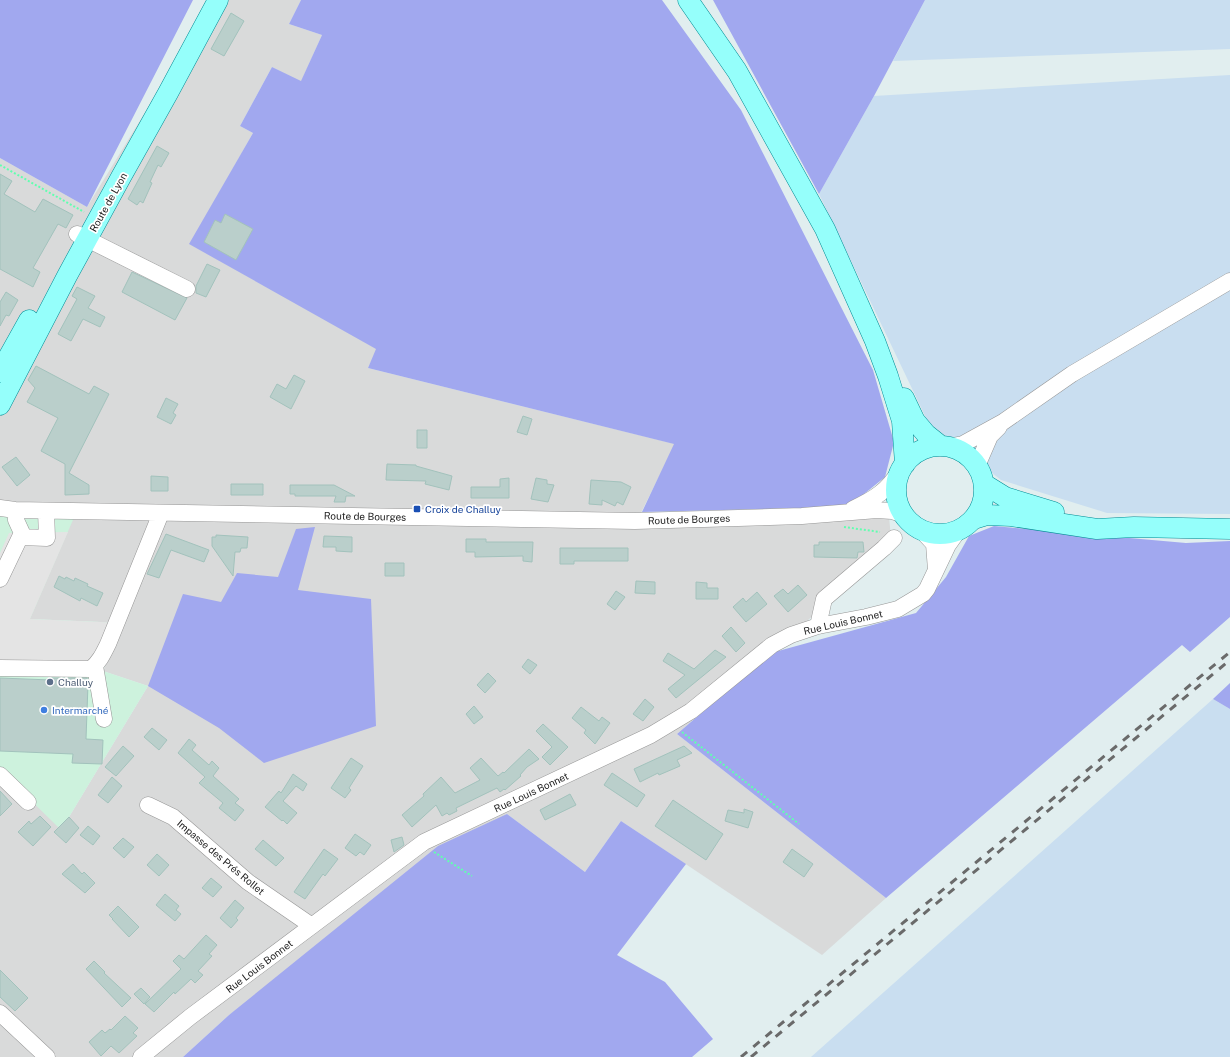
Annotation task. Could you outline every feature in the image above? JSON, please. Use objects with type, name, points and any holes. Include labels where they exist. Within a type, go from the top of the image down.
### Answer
[{"type":"main road","name":"Route de Lyon","points":[[0,405],[82,237],[88,215],[206,0]]},
{"type":"main road","name":"Route de Lyon","points":[[0,372],[168,93],[218,0]]},
{"type":"main road","points":[[688,0],[737,71],[825,229],[875,341],[915,421],[926,434],[944,446],[961,451],[971,458],[981,475],[1005,497],[1093,523],[1134,527]]},
{"type":"main road","points":[[875,341],[902,421],[905,449],[903,466],[896,482],[896,498],[902,514],[909,522],[922,531],[939,535],[958,531],[974,519],[980,510],[983,502],[981,475]]},
{"type":"main road","points":[[903,466],[918,452],[931,447],[944,446]]},
{"type":"main road","points":[[974,519],[987,515],[1011,516],[1097,529],[1134,527],[1230,529]]},
{"type":"street","points":[[82,237],[187,289]]},
{"type":"street","points":[[944,446],[963,444],[1003,422],[1072,374],[1230,281]]},
{"type":"street","points":[[981,475],[990,436],[1003,422]]},
{"type":"street","name":"Route de Bourges","points":[[847,512],[882,493],[892,484],[903,466]]},
{"type":"street","points":[[0,579],[22,533],[16,520],[5,509]]},
{"type":"street","name":"Route de Bourges","points":[[5,509],[46,511],[635,521],[802,516],[877,510],[892,511],[902,514]]},
{"type":"street","points":[[21,537],[47,538],[46,511]]},
{"type":"street","points":[[0,668],[91,669],[95,666],[100,661],[108,644],[161,513]]},
{"type":"street","points":[[922,531],[934,544],[936,570]]},
{"type":"street","name":"Rue Louis Bonnet","points":[[141,1057],[190,1017],[421,844],[651,735],[691,711],[772,645],[791,635],[818,626],[898,609],[923,594],[948,545],[958,531]]},
{"type":"street","points":[[818,626],[824,599],[894,538]]},
{"type":"street","points":[[95,666],[104,719]]},
{"type":"street","points":[[0,775],[28,802]]},
{"type":"street","name":"Impasse des Prés Rollet","points":[[148,806],[173,817],[248,882],[312,926]]},
{"type":"street","points":[[0,1013],[47,1057]]},
{"type":"path","points":[[0,165],[88,215]]},
{"type":"path","points":[[840,527],[885,533],[894,538]]},
{"type":"path","points":[[671,723],[799,824]]},
{"type":"path","points":[[421,844],[472,876]]},
{"type":"shaded area","points":[[0,0],[193,0],[87,207],[0,158]]},
{"type":"shaded area","points":[[214,0],[301,0],[289,24],[322,35],[301,82],[272,67],[240,126],[253,133],[190,244],[377,349],[368,368],[675,444],[635,525],[889,517],[892,547],[677,734],[886,898],[822,955],[621,821],[585,872],[507,814],[229,1015],[183,1057],[0,1057],[0,770],[59,827],[69,817],[148,686],[103,671],[124,623],[29,619],[78,506],[0,510],[0,158],[87,207]]},
{"type":"shaded area","points":[[301,0],[662,0],[741,110],[873,370],[894,442],[885,477],[848,507],[642,512],[674,444],[368,368],[376,349],[189,244],[253,133],[240,126],[272,67],[301,81],[322,35],[289,24]]},
{"type":"shaded area","points":[[713,0],[925,0],[874,96],[819,194]]},
{"type":"shaded area","points":[[925,0],[1230,0],[1230,49],[893,61]]},
{"type":"shaded area","points":[[1230,75],[1230,514],[1107,513],[1001,480],[928,422],[819,194],[874,96]]},
{"type":"shaded area","points":[[79,506],[30,619],[124,623],[103,671],[148,686],[69,817],[58,827],[0,770],[0,510]]},
{"type":"shaded area","points":[[994,526],[1186,543],[1230,541],[1230,617],[1190,652],[1182,645],[886,898],[677,734],[771,653],[916,613],[946,577],[969,536]]},
{"type":"shaded area","points":[[315,527],[298,590],[371,599],[376,726],[264,763],[219,728],[148,686],[183,594],[221,602],[237,573],[278,577],[296,529]]},
{"type":"shaded area","points":[[68,532],[30,619],[124,623],[103,671],[0,674],[0,553],[9,533]]},
{"type":"shaded area","points":[[1230,683],[1230,709],[1213,699]]},
{"type":"shaded area","points":[[1213,699],[1230,709],[1230,1057],[811,1057]]},
{"type":"shaded area","points":[[507,814],[585,872],[621,821],[686,864],[617,955],[665,982],[713,1039],[692,1057],[183,1057],[229,1015],[438,846]]},
{"type":"building","points":[[231,13],[244,21],[224,56],[211,49]]},
{"type":"building","points":[[157,146],[169,153],[161,167],[158,165],[143,203],[140,201],[137,205],[128,199]]},
{"type":"building","points":[[0,174],[12,181],[4,194],[35,212],[43,199],[73,215],[66,228],[58,224],[33,268],[40,272],[33,287],[0,269]]},
{"type":"building","points":[[225,214],[253,229],[236,260],[204,242],[215,220],[221,223]]},
{"type":"building","points":[[207,264],[220,270],[206,297],[196,293],[196,286]]},
{"type":"building","points":[[132,272],[187,298],[175,320],[122,292]]},
{"type":"building","points":[[77,287],[95,296],[88,308],[105,317],[100,327],[83,319],[71,341],[58,334],[77,299],[72,296]]},
{"type":"building","points":[[6,292],[18,300],[9,316],[6,315],[0,326],[0,302]]},
{"type":"building","points":[[36,366],[89,394],[94,386],[109,394],[69,473],[89,485],[89,494],[65,495],[65,464],[41,451],[58,418],[27,402],[35,388],[28,380]]},
{"type":"building","points":[[294,375],[305,381],[291,409],[270,397],[277,384],[286,389]]},
{"type":"building","points":[[166,398],[178,404],[173,413],[176,415],[171,424],[157,417]]},
{"type":"building","points":[[523,416],[532,419],[527,435],[517,432]]},
{"type":"building","points":[[417,430],[427,430],[427,448],[417,448]]},
{"type":"building","points":[[16,457],[30,475],[17,486],[2,467]]},
{"type":"building","points":[[387,464],[416,465],[452,476],[449,490],[425,484],[426,481],[386,480]]},
{"type":"building","points":[[151,476],[168,477],[168,491],[151,491]]},
{"type":"building","points":[[509,478],[509,498],[471,498],[471,487],[500,487],[500,479]]},
{"type":"building","points":[[536,478],[547,480],[547,484],[554,485],[548,502],[531,499]]},
{"type":"building","points":[[591,480],[621,482],[631,487],[623,505],[617,502],[615,506],[602,500],[602,505],[589,504]]},
{"type":"building","points":[[231,484],[263,484],[263,495],[231,495]]},
{"type":"building","points":[[290,485],[334,485],[355,496],[346,496],[345,502],[334,502],[336,496],[295,496],[295,494],[290,494]]},
{"type":"building","points":[[166,534],[209,550],[204,562],[171,550],[159,578],[147,574]]},
{"type":"building","points":[[216,535],[248,537],[247,548],[241,548],[240,552],[235,552],[233,576],[212,546],[212,537],[216,537]]},
{"type":"building","points":[[324,536],[352,537],[352,552],[336,551],[336,547],[323,547]]},
{"type":"building","points":[[466,539],[486,539],[486,542],[533,542],[532,562],[523,561],[523,556],[475,557],[475,552],[466,552]]},
{"type":"building","points":[[819,542],[863,542],[864,552],[858,552],[857,558],[814,557],[814,545],[819,545]]},
{"type":"building","points":[[560,548],[628,548],[628,561],[574,561],[574,564],[560,564]]},
{"type":"building","points":[[385,563],[404,563],[404,576],[385,576]]},
{"type":"building","points":[[59,576],[65,579],[66,577],[74,581],[75,578],[88,584],[87,586],[103,593],[97,606],[81,598],[80,601],[54,587]]},
{"type":"building","points":[[636,581],[655,582],[655,594],[635,593]]},
{"type":"building","points":[[696,582],[707,583],[707,588],[718,588],[718,599],[696,599]]},
{"type":"building","points":[[798,585],[807,595],[788,612],[774,596],[783,589],[788,594]]},
{"type":"building","points":[[616,591],[625,597],[615,610],[607,604]]},
{"type":"building","points":[[757,592],[767,604],[746,622],[733,607],[743,598],[746,602]]},
{"type":"building","points":[[731,627],[745,643],[736,652],[722,636]]},
{"type":"building","points":[[715,650],[726,657],[676,698],[668,689],[685,675],[663,661],[668,653],[694,669]]},
{"type":"building","points":[[528,659],[537,665],[530,674],[522,667]]},
{"type":"building","points":[[488,673],[496,681],[485,693],[477,685]]},
{"type":"building","name":"Intermarché","points":[[0,678],[51,680],[51,678],[87,678],[86,739],[103,740],[102,764],[72,763],[73,754],[0,751]]},
{"type":"building","points":[[645,699],[654,707],[643,721],[633,714]]},
{"type":"building","points":[[474,706],[483,717],[474,724],[466,714]]},
{"type":"building","points":[[581,707],[599,721],[602,717],[610,723],[595,744],[584,733],[586,730],[572,718]]},
{"type":"building","points":[[543,724],[568,747],[550,765],[542,757],[552,747],[536,731]]},
{"type":"building","points":[[152,728],[167,740],[159,750],[144,737]]},
{"type":"building","points":[[189,739],[196,745],[192,750],[209,765],[212,761],[219,768],[213,776],[239,799],[235,803],[244,810],[235,821],[219,808],[223,803],[199,783],[205,777],[178,753]]},
{"type":"building","points":[[123,746],[134,756],[116,776],[105,767]]},
{"type":"building","points":[[684,746],[692,753],[677,760],[680,766],[659,775],[658,773],[640,782],[634,769]]},
{"type":"building","points":[[529,749],[539,759],[527,767],[520,775],[521,776],[505,790],[504,789],[500,792],[497,788],[456,808],[457,811],[449,815],[447,813],[442,816],[436,805],[412,827],[402,815],[424,796],[423,794],[441,777],[455,793],[480,780],[470,768],[481,758],[498,776],[503,772],[504,773]]},
{"type":"building","points":[[351,758],[363,766],[349,788],[351,790],[345,798],[331,788]]},
{"type":"building","points":[[612,773],[645,795],[637,807],[604,785]]},
{"type":"building","points":[[293,774],[307,784],[303,791],[296,786],[283,801],[297,813],[287,824],[265,807],[279,791],[281,793]]},
{"type":"building","points":[[112,777],[122,786],[108,803],[98,795]]},
{"type":"building","points":[[0,791],[12,804],[0,816]]},
{"type":"building","points":[[570,794],[576,805],[545,820],[540,810]]},
{"type":"building","points":[[673,800],[723,834],[706,860],[655,826]]},
{"type":"building","points":[[744,809],[753,812],[748,828],[725,821],[728,810],[744,813]]},
{"type":"building","points":[[40,816],[51,827],[33,846],[18,832],[29,821],[31,824]]},
{"type":"building","points":[[69,817],[79,828],[66,843],[54,832]]},
{"type":"building","points":[[88,826],[100,836],[93,845],[80,835]]},
{"type":"building","points":[[355,834],[371,845],[364,855],[360,852],[356,856],[345,848]]},
{"type":"building","points":[[402,837],[404,845],[394,852],[391,840]]},
{"type":"building","points":[[123,838],[134,847],[124,858],[113,848]]},
{"type":"building","points":[[263,840],[284,858],[276,866],[255,849]]},
{"type":"building","points":[[324,849],[338,859],[325,876],[323,874],[305,899],[294,892]]},
{"type":"building","points":[[792,849],[813,864],[804,877],[783,862]]},
{"type":"building","points":[[157,854],[169,865],[159,876],[147,865]]},
{"type":"building","points":[[73,864],[82,874],[84,872],[95,883],[85,893],[62,874]]},
{"type":"building","points":[[211,878],[222,887],[213,897],[202,888]]},
{"type":"building","points":[[165,894],[179,906],[176,910],[181,914],[175,921],[156,905]]},
{"type":"building","points":[[235,900],[244,908],[236,918],[238,920],[231,928],[220,918]]},
{"type":"building","points":[[118,906],[139,927],[129,937],[109,915]]},
{"type":"building","points":[[206,935],[217,945],[209,954],[212,956],[198,971],[203,975],[195,983],[191,979],[175,994],[174,992],[154,1012],[145,1004],[181,969],[173,961],[179,955],[184,959]]},
{"type":"building","points":[[94,961],[105,972],[104,973],[131,998],[122,1007],[86,969]]},
{"type":"building","points":[[0,970],[28,998],[15,1011],[0,997]]},
{"type":"building","points":[[141,988],[150,997],[144,1004],[134,994]]},
{"type":"building","points":[[125,1016],[138,1028],[133,1033],[137,1036],[119,1053],[111,1046],[101,1056],[89,1042],[102,1030],[105,1033],[110,1029],[111,1030]]},
{"type":"railway","points":[[741,1057],[1230,652]]},
{"type":"railway","points":[[751,1057],[1230,660]]},
{"type":"place","name":"Croix de Challuy","points":[[417,509]]},
{"type":"place","name":"Challuy","points":[[50,682]]},
{"type":"place","name":"Intermarché","points":[[44,710]]}]
